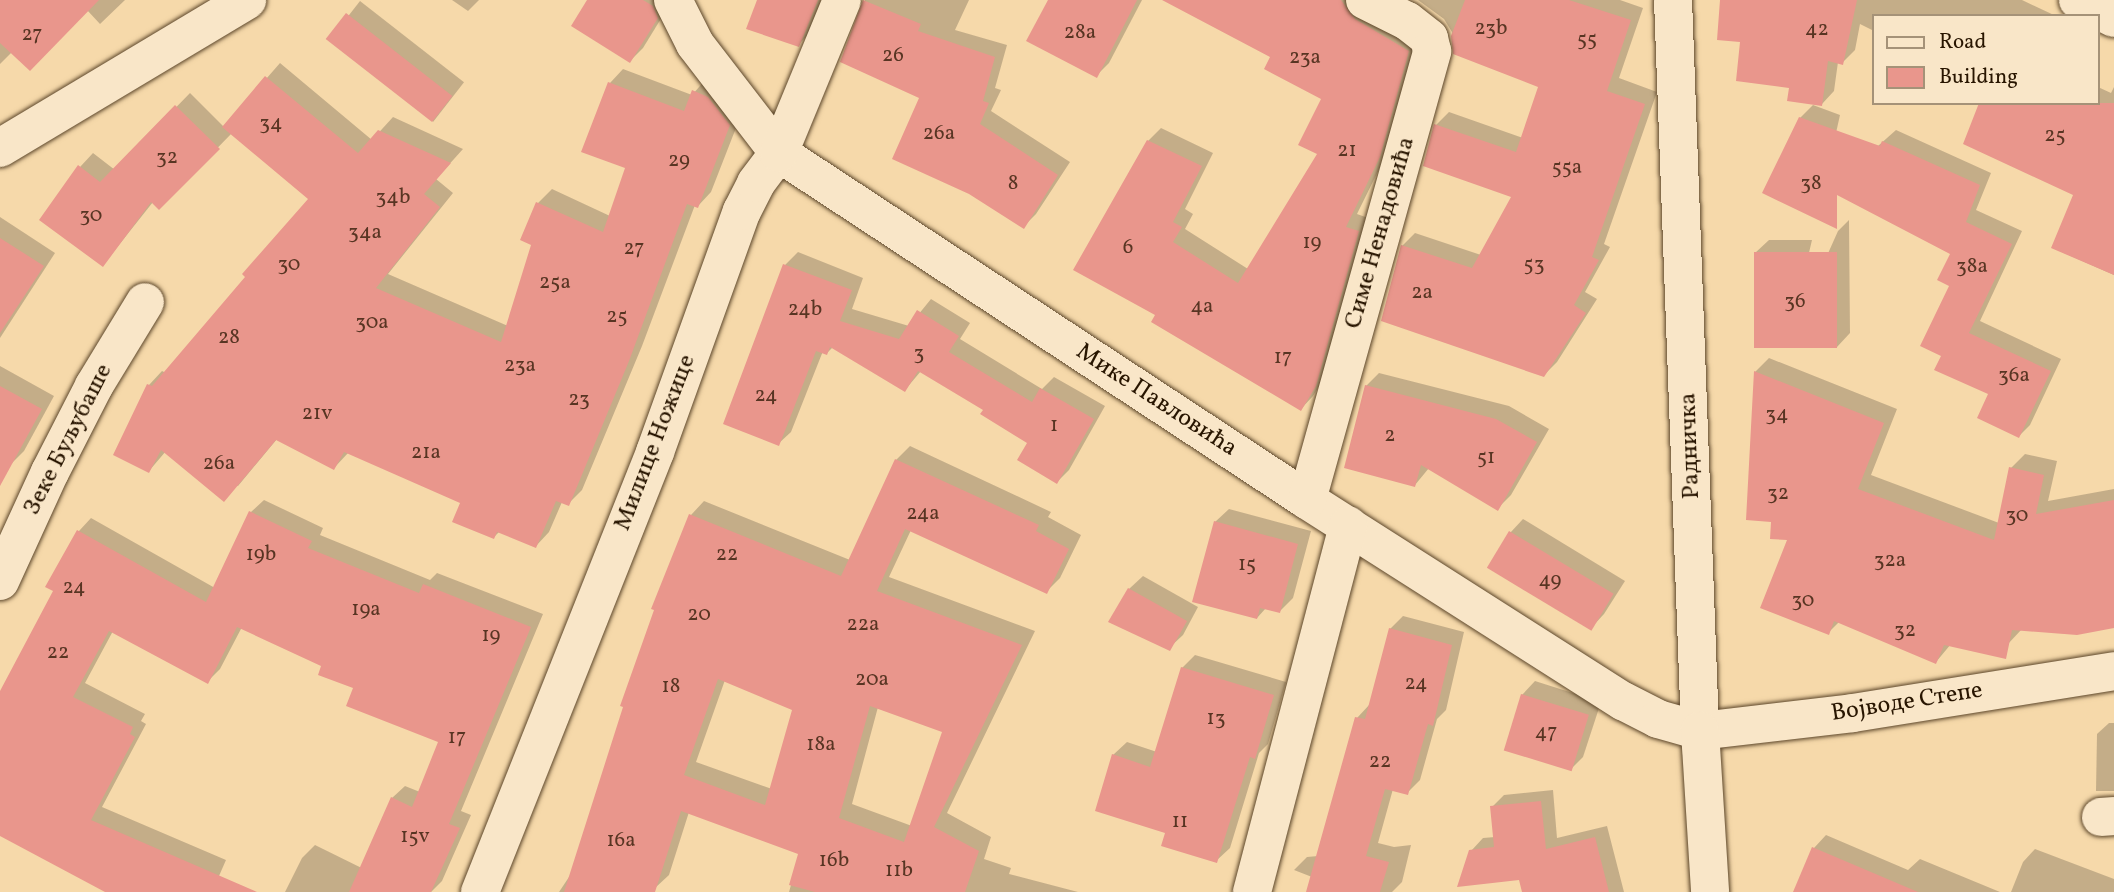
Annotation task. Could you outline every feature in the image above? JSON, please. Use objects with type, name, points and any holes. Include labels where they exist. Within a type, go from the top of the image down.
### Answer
[{"type":"street","points":[[0,148],[247,0]]},
{"type":"street","name":"Мике Павловића","points":[[673,0],[695,44],[779,153],[1307,500],[1623,701],[1658,719],[1700,732]]},
{"type":"street","name":"Милице Ножице","points":[[480,892],[655,452],[742,211],[756,183],[779,153],[842,0]]},
{"type":"street","name":"Симе Ненадовића","points":[[1307,500],[1432,51],[1429,38],[1407,20],[1365,0]]},
{"type":"street","name":"Радничка","points":[[1673,0],[1700,732],[1710,892]]},
{"type":"street","points":[[2078,0],[2114,18]]},
{"type":"street","name":"Зеке Буљубаше","points":[[0,581],[50,472],[94,386],[145,302]]},
{"type":"street","points":[[1252,892],[1348,525]]},
{"type":"street","name":"Војводе Степе","points":[[1700,732],[1853,713],[2114,671]]},
{"type":"building","points":[[0,0],[99,0],[30,71],[0,43]]},
{"type":"building","points":[[587,0],[643,0],[653,6],[658,18],[630,63],[571,26]]},
{"type":"building","points":[[757,0],[818,0],[799,47],[746,29]]},
{"type":"building","points":[[863,0],[921,24],[918,31],[995,57],[983,101],[989,103],[980,124],[1058,175],[1024,229],[969,194],[892,159],[919,98],[840,62]]},
{"type":"building","points":[[1048,0],[1137,0],[1097,78],[1026,41]]},
{"type":"building","points":[[1162,0],[1341,0],[1355,19],[1409,51],[1380,157],[1346,227],[1359,231],[1316,386],[1301,411],[1151,322],[1155,315],[1073,270],[1147,140],[1202,166],[1173,222],[1182,227],[1173,242],[1238,283],[1317,154],[1298,145],[1321,99],[1264,69],[1270,57]]},
{"type":"building","points":[[1465,0],[1569,0],[1631,20],[1607,91],[1645,104],[1592,257],[1599,260],[1574,305],[1586,313],[1544,377],[1381,321],[1401,245],[1472,268],[1511,197],[1423,166],[1434,124],[1516,152],[1538,87],[1453,54],[1451,36]]},
{"type":"building","points":[[1720,0],[1857,0],[1843,65],[1828,61],[1822,106],[1787,101],[1789,88],[1736,81],[1740,42],[1717,40]]},
{"type":"building","points":[[346,13],[452,96],[432,122],[326,39]]},
{"type":"building","points":[[265,76],[358,153],[378,130],[451,163],[424,194],[440,207],[376,288],[501,342],[531,245],[520,240],[536,202],[603,232],[625,168],[581,152],[608,82],[684,111],[692,90],[708,97],[730,125],[698,208],[687,204],[629,361],[569,506],[556,501],[536,548],[497,532],[494,539],[452,522],[460,503],[344,452],[334,470],[276,440],[224,502],[161,450],[149,473],[113,455],[147,384],[152,386],[245,277],[242,274],[308,199],[222,127]]},
{"type":"building","points":[[2114,103],[2114,275],[2051,248],[2073,195],[1963,144],[1978,105]]},
{"type":"building","points":[[175,105],[220,149],[159,210],[151,202],[103,267],[39,220],[78,165],[100,182]]},
{"type":"building","points":[[1799,117],[1880,146],[1882,141],[1980,185],[1966,222],[2012,244],[1969,333],[2051,371],[2019,438],[1977,418],[1988,394],[1934,370],[1941,356],[1920,346],[1949,286],[1937,280],[1950,254],[1837,195],[1837,229],[1762,193]]},
{"type":"building","points":[[0,238],[44,266],[0,333]]},
{"type":"building","points":[[1754,252],[1837,252],[1837,348],[1754,348]]},
{"type":"building","points":[[783,264],[852,290],[840,321],[899,339],[917,310],[959,336],[949,352],[1032,402],[1040,388],[1094,419],[1057,484],[1017,460],[1027,443],[980,414],[983,410],[918,371],[905,392],[830,347],[827,355],[816,351],[779,446],[723,424]]},
{"type":"building","points":[[1754,371],[1884,423],[1858,489],[1994,540],[2009,467],[2044,475],[2036,514],[2114,500],[2114,628],[2077,635],[2012,630],[2006,659],[1944,645],[1936,664],[1834,621],[1829,635],[1760,608],[1787,540],[1770,539],[1771,522],[1746,520]]},
{"type":"building","points":[[1365,385],[1496,419],[1537,442],[1498,511],[1421,465],[1415,487],[1344,468]]},
{"type":"building","points":[[0,386],[42,409],[0,486]]},
{"type":"building","points":[[895,459],[1039,525],[1036,531],[1069,549],[1047,594],[905,529],[877,591],[1022,645],[934,827],[979,851],[965,892],[815,892],[789,885],[798,854],[681,811],[655,892],[564,892],[623,707],[620,706],[654,610],[651,609],[689,514],[841,576]],"holes":[[[718,679],[792,710],[765,805],[684,775]],[[870,706],[942,732],[904,842],[839,818]]]},
{"type":"building","points":[[249,511],[312,541],[308,548],[419,593],[423,584],[531,627],[449,824],[460,828],[431,892],[349,892],[391,797],[412,807],[438,742],[346,706],[353,688],[318,675],[321,666],[237,627],[208,684],[109,631],[73,697],[133,727],[130,734],[135,737],[91,820],[257,892],[105,892],[0,836],[0,691],[53,591],[45,587],[77,530],[206,602]]},
{"type":"building","points":[[1214,521],[1298,544],[1280,613],[1260,608],[1257,619],[1192,602]]},
{"type":"building","points":[[1509,531],[1614,594],[1591,631],[1487,568]]},
{"type":"building","points":[[1128,588],[1187,621],[1170,651],[1108,622]]},
{"type":"building","points":[[1389,628],[1452,645],[1433,726],[1428,724],[1408,795],[1385,789],[1366,856],[1389,862],[1380,892],[1306,892],[1355,717],[1365,719]]},
{"type":"building","points":[[1181,667],[1274,695],[1255,759],[1250,757],[1217,863],[1161,846],[1165,833],[1095,811],[1112,754],[1150,767]]},
{"type":"building","points":[[1521,694],[1589,715],[1572,771],[1504,750]]},
{"type":"building","points":[[1541,801],[1546,849],[1595,837],[1609,892],[1522,892],[1519,880],[1457,887],[1469,850],[1494,847],[1490,806]]},
{"type":"building","points":[[1812,847],[1918,892],[1793,892]]}]
